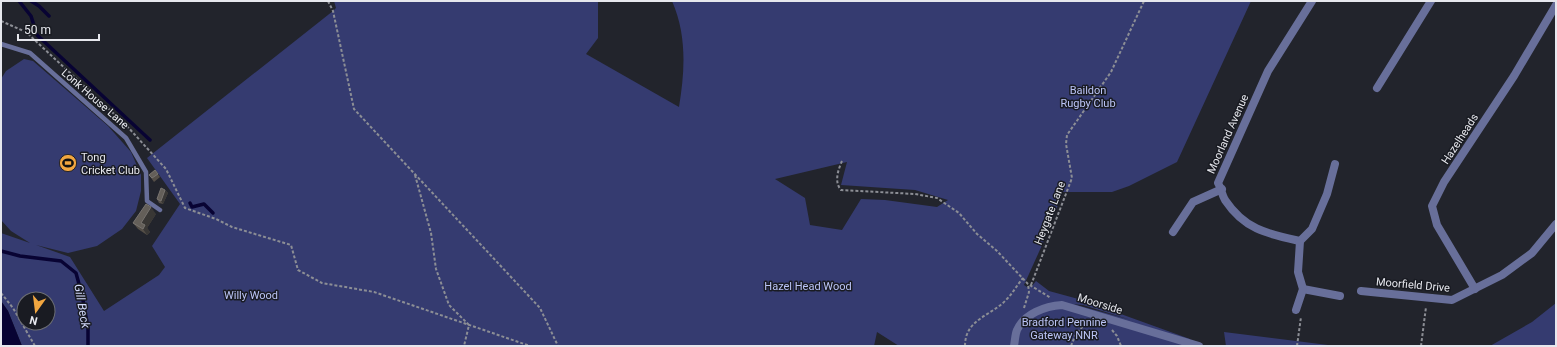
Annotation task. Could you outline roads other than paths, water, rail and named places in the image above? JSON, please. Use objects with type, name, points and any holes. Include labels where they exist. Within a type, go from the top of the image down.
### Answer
[{"type":"street","name":"Moorland Avenue","points":[[1300,242],[1269,234],[1250,226],[1225,199],[1222,189],[1218,183],[1268,70],[1312,1]]},
{"type":"street","points":[[1378,88],[1431,1]]},
{"type":"street","name":"Hazelheads","points":[[1475,289],[1437,225],[1432,206],[1444,182],[1514,76],[1556,5]]},
{"type":"street","points":[[1296,310],[1303,289],[1298,272],[1300,242],[1312,229],[1327,194],[1335,164]]},
{"type":"street","points":[[1172,232],[1193,202],[1222,189]]},
{"type":"street","name":"Moorfield Drive","points":[[1361,291],[1452,300],[1502,275],[1532,253],[1556,224]]},
{"type":"street","points":[[1303,289],[1340,296]]},
{"type":"street","name":"Moorside","points":[[1014,346],[1017,331],[1029,316],[1043,309],[1062,305],[1200,346]]},
{"type":"lane","name":"Lonk House Lane","points":[[1,44],[30,54],[126,138],[146,172],[147,201],[160,210]]},
{"type":"waterway","points":[[19,1],[31,16],[37,35],[150,140]]},
{"type":"waterway","points":[[31,1],[39,6],[49,16]]},
{"type":"waterway","points":[[190,203],[192,207],[204,204],[213,213]]},
{"type":"waterway","name":"Gill Beck","points":[[1,251],[20,256],[61,261],[76,273],[88,328],[88,346]]},
{"type":"place","name":"Tong Cricket Club","points":[[68,163]]},
{"type":"park label","name":"Baildon Rugby Club","points":[[1088,96]]},
{"type":"park label","name":"Hazel Head Wood","points":[[808,286]]},
{"type":"park label","name":"Willy Wood","points":[[251,295]]},
{"type":"park label","name":"Bradford Pennine Gateway NNR","points":[[1064,328]]}]
